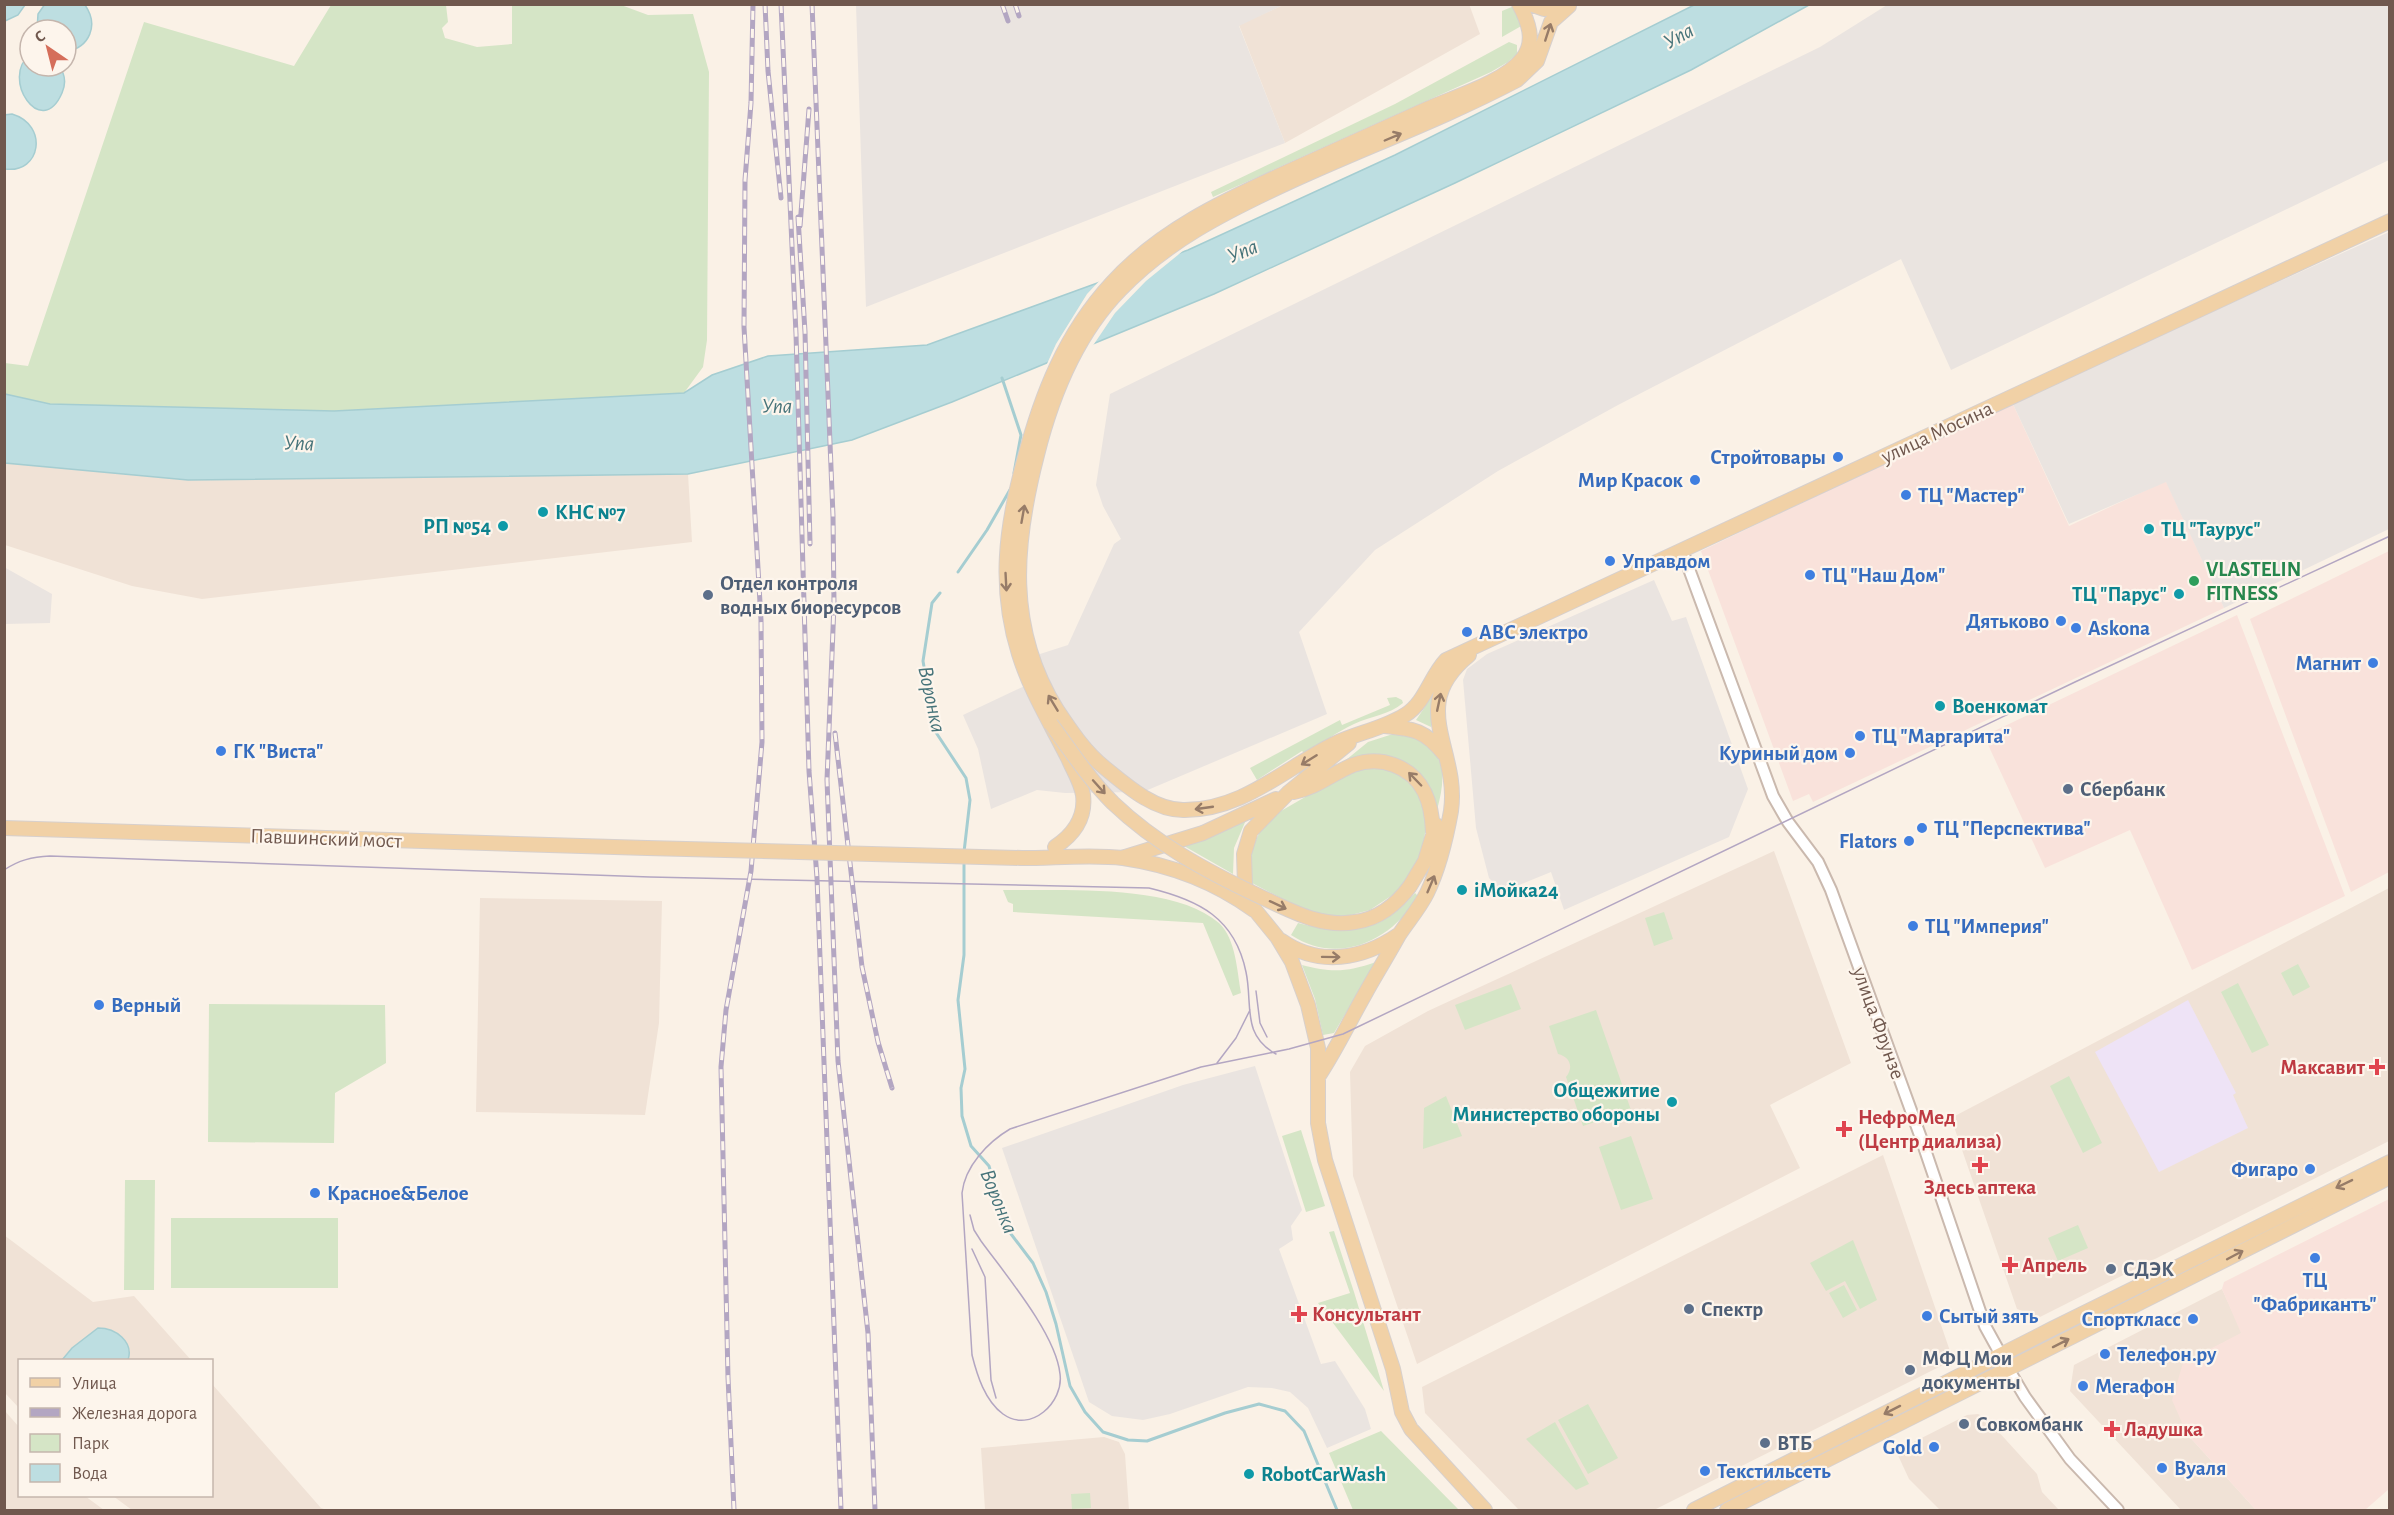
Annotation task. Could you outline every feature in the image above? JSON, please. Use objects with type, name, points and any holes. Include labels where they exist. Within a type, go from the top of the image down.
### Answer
[{"type":"main road","points":[[1484,643],[1446,660],[1435,673],[1417,704],[1409,712],[1333,745],[1259,789],[1212,807],[1181,810],[1155,802],[1119,779],[1091,757],[1070,729],[1042,681],[1024,627],[1018,576],[1023,517],[1045,421],[1071,361],[1088,331],[1118,292],[1151,261],[1241,199],[1506,72],[1525,55],[1529,45],[1530,27],[1519,4]]},
{"type":"main road","points":[[1530,4],[1544,9],[1570,5]]},
{"type":"main road","points":[[1055,847],[1066,840],[1077,827],[1082,814],[1083,800],[1080,784],[1034,692],[1019,655],[1009,613],[1005,561],[1015,495],[1035,417],[1054,369],[1072,336],[1113,281],[1156,243],[1187,222],[1517,80],[1537,62],[1551,22],[1570,5]]},
{"type":"main road","name":"улица Мосина","points":[[1484,643],[2390,221]]},
{"type":"main road","points":[[1318,1077],[1400,934],[1420,905],[1435,873],[1452,801],[1449,766],[1444,754],[1437,719],[1443,688],[1456,667],[1484,643]]},
{"type":"main road","points":[[1051,724],[1095,784],[1151,836],[1205,869],[1306,918],[1335,923],[1362,920],[1391,906],[1410,886],[1425,861],[1451,784]]},
{"type":"main road","points":[[1381,726],[1412,729],[1425,734],[1444,754]]},
{"type":"main road","points":[[1361,734],[1261,818],[1247,840],[1243,872],[1248,896],[1255,910],[1293,962],[1308,1005],[1317,1045],[1318,1123],[1325,1160],[1393,1370],[1402,1412],[1411,1429],[1485,1510]]},
{"type":"main road","points":[[1122,858],[1203,833],[1288,793],[1306,790],[1361,762],[1389,763],[1411,773],[1422,785],[1431,807],[1433,832]]},
{"type":"main road","name":"Павшинский мост","points":[[4,828],[647,848],[1022,858],[1122,858]]},
{"type":"main road","points":[[1122,858],[1165,866],[1196,875],[1226,890],[1255,910]]},
{"type":"main road","points":[[1277,938],[1309,954],[1348,957],[1370,951],[1400,934]]},
{"type":"main road","points":[[1317,1045],[1341,1038]]},
{"type":"main road","points":[[1694,1510],[2390,1162]]},
{"type":"main road","points":[[1727,1510],[2009,1370],[2390,1176]]},
{"type":"main road","name":"улица Фрунзе","points":[[2001,1355],[2009,1370]]},
{"type":"street","name":"улица Фрунзе","points":[[1682,550],[1773,796],[1788,822],[1818,862],[1831,890],[1918,1130],[1985,1326],[2001,1355]]},
{"type":"street","points":[[1022,858],[1055,847]]},
{"type":"street","name":"улица Фрунзе","points":[[2009,1370],[2025,1397],[2070,1459],[2118,1510]]},
{"type":"shaded area","points":[[1469,4],[1480,34],[1285,143],[1239,25],[1283,5]]},
{"type":"shaded area","points":[[856,5],[1283,5],[1239,26],[1285,143],[866,307]]},
{"type":"shaded area","points":[[1887,5],[2389,5],[2389,160],[1951,370],[1901,259],[1618,405],[1498,471],[1375,550],[1299,632],[1327,714],[1143,792],[1065,793],[1037,790],[991,809],[978,749],[963,715],[1031,683],[1040,654],[1068,645],[1114,544],[1121,539],[1103,506],[1096,485],[1110,394],[1820,47]]},
{"type":"shaded area","points":[[2389,232],[2389,529],[2224,608],[2166,482],[2069,524],[2012,402]]},
{"type":"shaded area","points":[[2012,402],[2069,526],[2166,481],[2224,608],[1813,802],[1809,794],[1793,801],[1701,551]]},
{"type":"shaded area","points":[[5,463],[188,480],[688,474],[692,542],[202,599],[132,586],[5,545]]},
{"type":"shaded area","points":[[2389,551],[2389,872],[2351,892],[2250,619]]},
{"type":"shaded area","points":[[4,567],[52,594],[50,623],[5,624]]},
{"type":"shaded area","points":[[1654,580],[1672,621],[1686,617],[1748,789],[1729,837],[1564,910],[1551,872],[1502,892],[1489,878],[1476,828],[1463,680],[1467,669],[1487,654]]},
{"type":"shaded area","points":[[2237,615],[2345,896],[2192,970],[2130,830],[2045,868],[1984,736]]},
{"type":"shaded area","points":[[1774,851],[1851,1063],[1770,1105],[1800,1168],[1417,1364],[1353,1176],[1350,1072],[1365,1046],[1428,1011]]},
{"type":"shaded area","points":[[2389,888],[2389,1141],[2040,1317],[2017,1309],[1951,1118]]},
{"type":"shaded area","points":[[480,898],[662,901],[659,1023],[645,1115],[476,1112]]},
{"type":"shaded area","points":[[2188,1000],[2236,1093],[2233,1095],[2248,1128],[2159,1172],[2095,1052]]},
{"type":"shaded area","points":[[1255,1066],[1302,1210],[1291,1226],[1293,1240],[1279,1249],[1321,1364],[1335,1361],[1365,1409],[1371,1429],[1327,1448],[1308,1408],[1290,1392],[1272,1388],[1248,1387],[1170,1414],[1143,1420],[1112,1416],[1089,1402],[1002,1148],[1183,1085]]},
{"type":"shaded area","points":[[1883,1155],[1953,1360],[1654,1510],[1519,1510],[1425,1413],[1422,1387]]},
{"type":"shaded area","points":[[2389,1199],[2389,1489],[2365,1510],[2256,1510],[2187,1434],[2172,1400],[2183,1363],[2241,1333],[2222,1289],[2224,1282]]},
{"type":"shaded area","points":[[4,1235],[93,1302],[134,1296],[190,1359],[18,1359],[18,1407],[5,1393]]},
{"type":"shaded area","points":[[2222,1289],[2242,1333],[2184,1363],[2187,1434],[2256,1510],[2181,1510],[2070,1391],[2074,1365]]},
{"type":"shaded area","points":[[213,1385],[321,1508],[327,1510],[132,1510],[114,1497],[213,1497]]},
{"type":"shaded area","points":[[5,1411],[18,1426],[18,1497],[86,1497],[104,1510],[5,1510]]},
{"type":"shaded area","points":[[1978,1414],[1986,1418],[2037,1474],[2042,1492],[2059,1510],[1940,1510],[1909,1479],[1896,1451],[1967,1415]]},
{"type":"shaded area","points":[[1104,1437],[1119,1442],[1125,1454],[1129,1510],[985,1510],[981,1448]]},
{"type":"green space","points":[[331,5],[446,5],[448,22],[442,28],[445,38],[477,47],[512,44],[512,5],[621,5],[648,15],[693,14],[709,72],[707,340],[703,367],[684,393],[334,411],[50,404],[5,394],[5,363],[28,366],[144,22],[294,66]]},
{"type":"green space","points":[[1514,6],[1523,25],[1502,37],[1502,11]]},
{"type":"green space","points":[[1509,42],[1517,45],[1517,54],[1491,72],[1213,197],[1211,192],[1395,104]]},
{"type":"green space","points":[[1435,692],[1431,727],[1416,720]]},
{"type":"green space","points":[[1396,697],[1403,703],[1398,707],[1347,727],[1305,754],[1302,751],[1257,780],[1250,768],[1340,720],[1342,725],[1390,705],[1387,698]]},
{"type":"green space","points":[[1396,733],[1424,743],[1439,759],[1442,781],[1437,810],[1412,768],[1341,764],[1368,742]]},
{"type":"green space","points":[[1377,765],[1403,773],[1423,799],[1426,828],[1421,854],[1402,886],[1394,894],[1370,910],[1347,916],[1331,916],[1304,910],[1252,883],[1251,851],[1262,827],[1281,811],[1350,771]]},
{"type":"green space","points":[[1246,820],[1234,848],[1233,874],[1184,846]]},
{"type":"green space","points":[[1003,890],[1085,890],[1146,895],[1174,901],[1199,910],[1219,923],[1225,930],[1235,956],[1241,993],[1233,996],[1203,923],[1013,912],[1013,904],[1008,902]]},
{"type":"green space","points":[[1415,893],[1418,896],[1394,925],[1379,936],[1362,944],[1345,948],[1327,948],[1309,944],[1291,935],[1298,923],[1332,930],[1362,928],[1376,924],[1402,907]]},
{"type":"green space","points":[[1664,912],[1673,939],[1654,946],[1645,918]]},
{"type":"green space","points":[[1376,962],[1334,1033],[1323,1035],[1315,999],[1302,965],[1339,970]]},
{"type":"green space","points":[[2298,964],[2310,987],[2293,996],[2281,973]]},
{"type":"green space","points":[[2238,983],[2269,1045],[2252,1053],[2221,992]]},
{"type":"green space","points":[[1511,984],[1521,1009],[1465,1030],[1455,1005]]},
{"type":"green space","points":[[209,1004],[385,1005],[386,1063],[335,1093],[334,1143],[208,1142]]},
{"type":"green space","points":[[1596,1010],[1631,1110],[1583,1126],[1566,1077],[1570,1070],[1570,1063],[1558,1054],[1549,1026]]},
{"type":"green space","points":[[2069,1076],[2102,1143],[2083,1153],[2050,1086]]},
{"type":"green space","points":[[1446,1096],[1462,1136],[1423,1149],[1424,1108]]},
{"type":"green space","points":[[1301,1130],[1325,1206],[1306,1212],[1282,1136]]},
{"type":"green space","points":[[1631,1136],[1653,1199],[1621,1210],[1599,1147]]},
{"type":"green space","points":[[125,1180],[155,1180],[154,1290],[124,1290]]},
{"type":"green space","points":[[171,1218],[338,1218],[338,1288],[171,1288]]},
{"type":"green space","points":[[2078,1225],[2088,1248],[2058,1261],[2048,1238]]},
{"type":"green space","points":[[1334,1231],[1384,1391],[1318,1303],[1350,1293],[1329,1232]]},
{"type":"green space","points":[[1853,1240],[1877,1300],[1860,1309],[1845,1281],[1826,1291],[1810,1263]]},
{"type":"green space","points":[[1844,1285],[1857,1310],[1843,1318],[1829,1293]]},
{"type":"green space","points":[[1588,1404],[1618,1458],[1588,1474],[1558,1420]]},
{"type":"green space","points":[[1555,1422],[1589,1484],[1576,1490],[1526,1439]]},
{"type":"green space","points":[[1381,1431],[1459,1510],[1353,1510],[1329,1453]]},
{"type":"green space","points":[[1090,1493],[1091,1508],[1072,1509],[1071,1494]]},
{"type":"water","points":[[5,4],[25,5],[18,15],[5,21]]},
{"type":"water","points":[[45,4],[85,5],[91,20],[90,34],[78,47],[78,18],[38,18]]},
{"type":"water","name":"Упа","points":[[1694,5],[1809,5],[1691,70],[1455,183],[1214,294],[952,402],[852,440],[688,474],[188,480],[5,463],[5,394],[50,404],[334,411],[684,393],[712,375],[768,356],[927,345],[1188,250],[1395,155]]},
{"type":"water","points":[[19,78],[64,78],[62,93],[53,106],[44,110],[35,108],[21,89]]},
{"type":"water","points":[[12,114],[24,120],[32,128],[36,138],[36,148],[33,157],[26,164],[17,169],[5,169],[4,115]]},
{"type":"water","points":[[98,1328],[111,1330],[122,1337],[129,1353],[128,1359],[63,1359],[72,1348]]},
{"type":"pier","points":[[1189,246],[1146,281],[1115,313],[1092,347],[1046,366],[1056,344],[1087,294],[1102,278]]},
{"type":"waterway","name":"Воронка","points":[[1002,378],[1021,435],[1014,473]]},
{"type":"waterway","name":"Воронка","points":[[958,572],[987,530],[1011,488]]},
{"type":"waterway","name":"Воронка","points":[[940,593],[932,603],[923,661],[935,731],[966,778],[970,800],[964,852]]},
{"type":"waterway","name":"Воронка","points":[[964,862],[964,955],[958,1000],[965,1069],[961,1088],[962,1116],[971,1146],[989,1166],[1008,1230],[1033,1263],[1046,1292],[1070,1386],[1085,1412],[1103,1432],[1128,1440],[1147,1441],[1225,1413],[1259,1404],[1285,1411],[1304,1431],[1337,1510]]},
{"type":"tram line","points":[[970,1215],[974,1230],[981,1241],[1040,1323],[1056,1358],[1060,1374],[1057,1395],[1044,1412],[1034,1418],[1014,1419],[997,1409],[983,1387],[972,1355],[962,1193],[973,1164],[986,1148],[1010,1129],[1201,1067],[1289,1049],[1343,1034],[2075,682],[2390,536]]},
{"type":"tram line","points":[[4,870],[26,860],[50,856],[650,877],[1149,888],[1199,906],[1224,925],[1241,953],[1248,984],[1250,1018],[1253,1028],[1265,1046],[1276,1054]]},
{"type":"tram line","points":[[1256,991],[1260,1023],[1267,1037]]},
{"type":"tram line","points":[[1217,1063],[1236,1038],[1250,1010]]},
{"type":"tram line","points":[[972,1249],[985,1277],[991,1380],[996,1398]]},
{"type":"railway","points":[[734,1510],[728,1377],[721,1067],[726,1010],[751,871],[762,742],[761,620],[744,327],[745,180],[751,103],[753,4]]},
{"type":"railway","points":[[765,4],[768,71],[781,198]]},
{"type":"railway","points":[[781,4],[796,334],[809,771],[817,878],[841,1510]]},
{"type":"railway","points":[[812,4],[833,516],[834,604],[827,780],[838,1061],[868,1333],[875,1510]]},
{"type":"railway","points":[[1002,4],[1008,21]]},
{"type":"railway","points":[[1015,4],[1019,16]]},
{"type":"railway","points":[[800,226],[809,109]]},
{"type":"railway","points":[[798,217],[805,332],[810,544]]},
{"type":"railway","points":[[835,733],[862,967],[878,1042],[892,1088]]},
{"type":"place","name":"Стройтовары","points":[[1838,457]]},
{"type":"place","name":"Мир Красок","points":[[1695,480]]},
{"type":"place","name":"ТЦ \"Мастер\"","points":[[1906,495]]},
{"type":"place","name":"КНС №7","points":[[543,512]]},
{"type":"place","name":"РП №54","points":[[503,526]]},
{"type":"place","name":"ТЦ \"Таурус\"","points":[[2149,529]]},
{"type":"place","name":"Управдом","points":[[1610,561]]},
{"type":"place","name":"ТЦ \"Наш Дом\"","points":[[1810,575]]},
{"type":"place","name":"VLASTELIN FITNESS","points":[[2194,581]]},
{"type":"place","name":"ТЦ \"Парус\"","points":[[2179,594]]},
{"type":"place","name":"Отдел контроля водных биоресурсов","points":[[708,595]]},
{"type":"place","name":"Дятьково","points":[[2061,621]]},
{"type":"place","name":"Askona","points":[[2076,628]]},
{"type":"place","name":"АВС электро","points":[[1467,632]]},
{"type":"place","name":"Магнит","points":[[2373,663]]},
{"type":"place","name":"Военкомат","points":[[1940,706]]},
{"type":"place","name":"ТЦ \"Маргарита\"","points":[[1860,736]]},
{"type":"place","name":"ГК \"Виста\"","points":[[221,751]]},
{"type":"place","name":"Куриный дом","points":[[1850,753]]},
{"type":"place","name":"Сбербанк","points":[[2068,789]]},
{"type":"place","name":"ТЦ \"Перспектива\"","points":[[1922,828]]},
{"type":"place","name":"Flators","points":[[1909,841]]},
{"type":"place","name":"iМойка24","points":[[1462,890]]},
{"type":"place","name":"ТЦ \"Империя\"","points":[[1913,926]]},
{"type":"place","name":"Верный","points":[[99,1005]]},
{"type":"place","name":"Максавит","points":[[2377,1067]]},
{"type":"place","name":"Общежитие Министерство обороны","points":[[1672,1102]]},
{"type":"place","name":"НефроМед (Центр диализа)","points":[[1844,1129]]},
{"type":"place","name":"Здесь аптека","points":[[1980,1165]]},
{"type":"place","name":"Фигаро","points":[[2310,1169]]},
{"type":"place","name":"Красное&Белое","points":[[315,1193]]},
{"type":"place","name":"ТЦ \"Фабрикантъ\"","points":[[2315,1258]]},
{"type":"place","name":"Апрель","points":[[2010,1265]]},
{"type":"place","name":"СДЭК","points":[[2111,1269]]},
{"type":"place","name":"Спектр","points":[[1689,1309]]},
{"type":"place","name":"Консультант","points":[[1299,1314]]},
{"type":"place","name":"Сытый зять","points":[[1927,1316]]},
{"type":"place","name":"Спорткласс","points":[[2193,1319]]},
{"type":"place","name":"Телефон.ру","points":[[2105,1354]]},
{"type":"place","name":"МФЦ Мои документы","points":[[1910,1370]]},
{"type":"place","name":"Мегафон","points":[[2083,1386]]},
{"type":"place","name":"Совкомбанк","points":[[1964,1424]]},
{"type":"place","name":"Ладушка","points":[[2112,1429]]},
{"type":"place","name":"ВТБ","points":[[1765,1443]]},
{"type":"place","name":"Gold","points":[[1934,1447]]},
{"type":"place","name":"Вуаля","points":[[2162,1468]]},
{"type":"place","name":"Текстильсеть","points":[[1705,1471]]},
{"type":"place","name":"RobotCarWash","points":[[1249,1474]]}]
